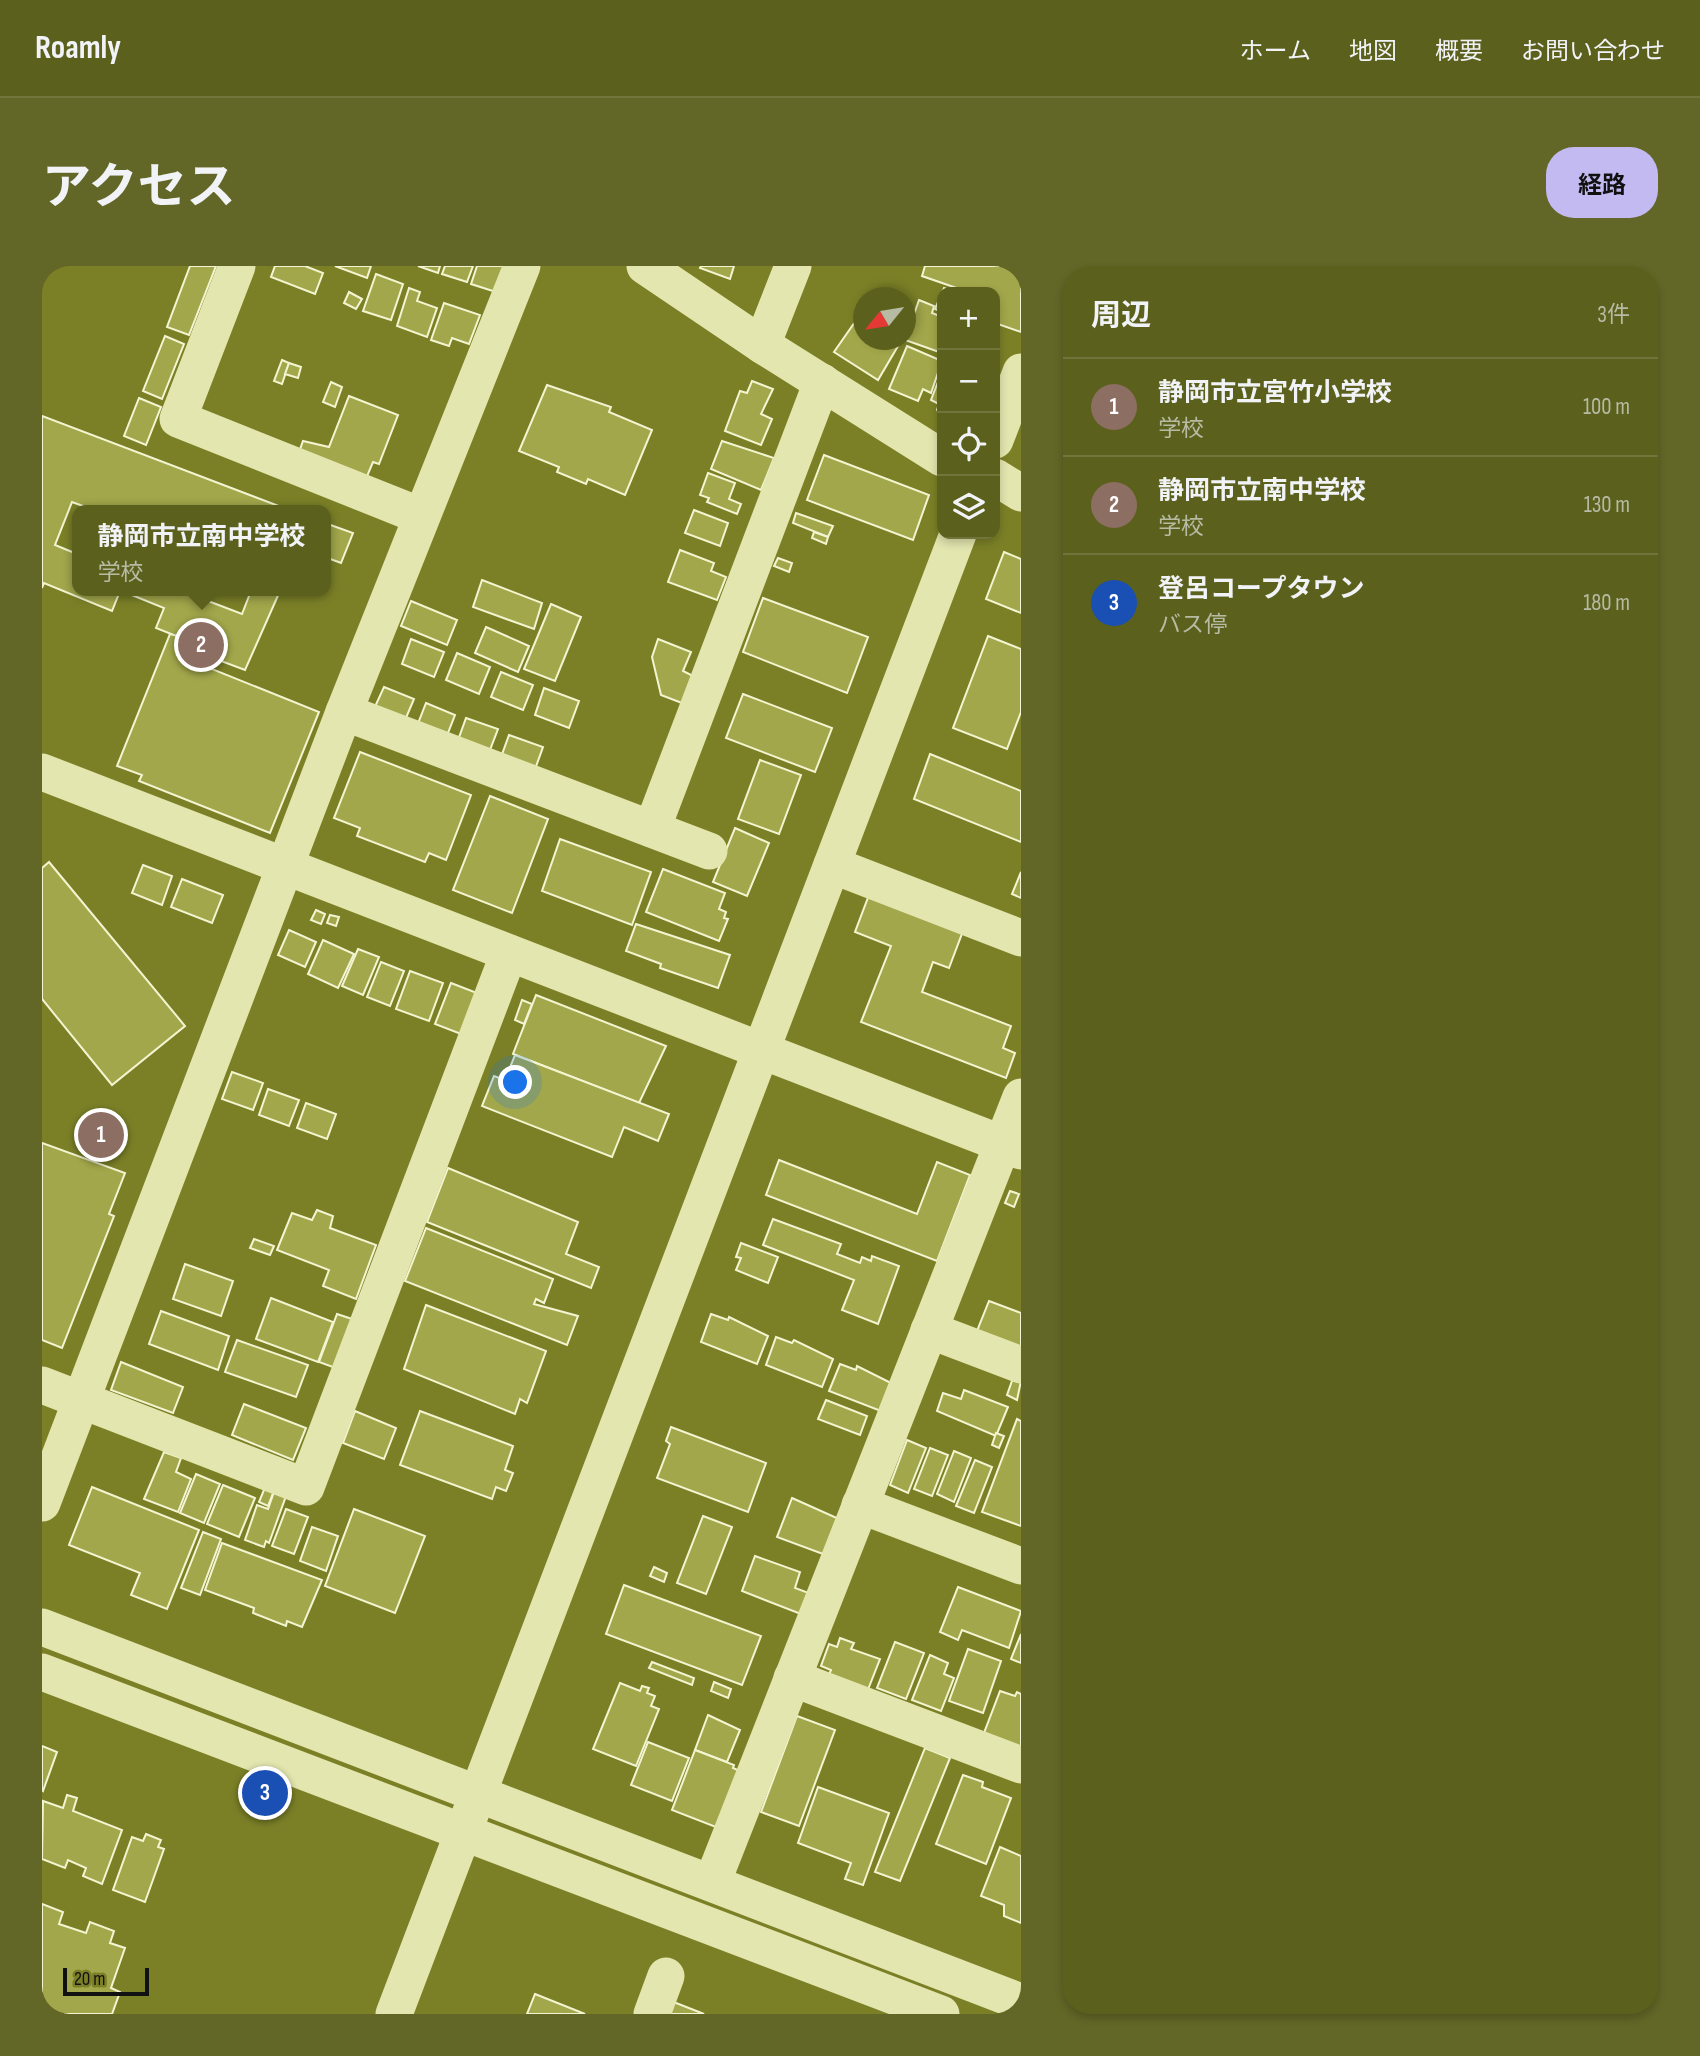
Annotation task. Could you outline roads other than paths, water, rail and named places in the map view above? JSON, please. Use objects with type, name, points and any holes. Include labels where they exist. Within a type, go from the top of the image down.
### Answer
[{"type":"street","points":[[237,266],[178,419],[421,516]]},
{"type":"street","points":[[42,1503],[344,712],[522,266]]},
{"type":"street","points":[[645,266],[762,345],[937,455]]},
{"type":"street","points":[[762,345],[793,266]]},
{"type":"street","points":[[1000,427],[1021,372]]},
{"type":"street","points":[[652,829],[822,382]]},
{"type":"street","points":[[1000,480],[1021,493]]},
{"type":"street","points":[[394,2014],[481,1794],[956,539]]},
{"type":"street","points":[[344,712],[709,851]]},
{"type":"street","points":[[42,772],[1012,1147]]},
{"type":"street","points":[[832,865],[1021,938]]},
{"type":"street","points":[[42,1385],[306,1487],[509,954]]},
{"type":"street","points":[[712,1883],[929,1329],[1012,1147],[1021,1097]]},
{"type":"street","points":[[929,1329],[1021,1366]]},
{"type":"street","points":[[860,1506],[1021,1566]]},
{"type":"street","points":[[42,1627],[1021,2002]]},
{"type":"street","points":[[42,1672],[942,2014]]},
{"type":"street","points":[[792,1678],[1021,1765]]},
{"type":"street","points":[[652,2014],[666,1976]]},
{"type":"place","name":"静岡市立南中学校","points":[[201,645]]},
{"type":"place","name":"静岡市立宮竹小学校","points":[[101,1135]]},
{"type":"place","name":"登呂コープタウン","points":[[265,1793]]}]
